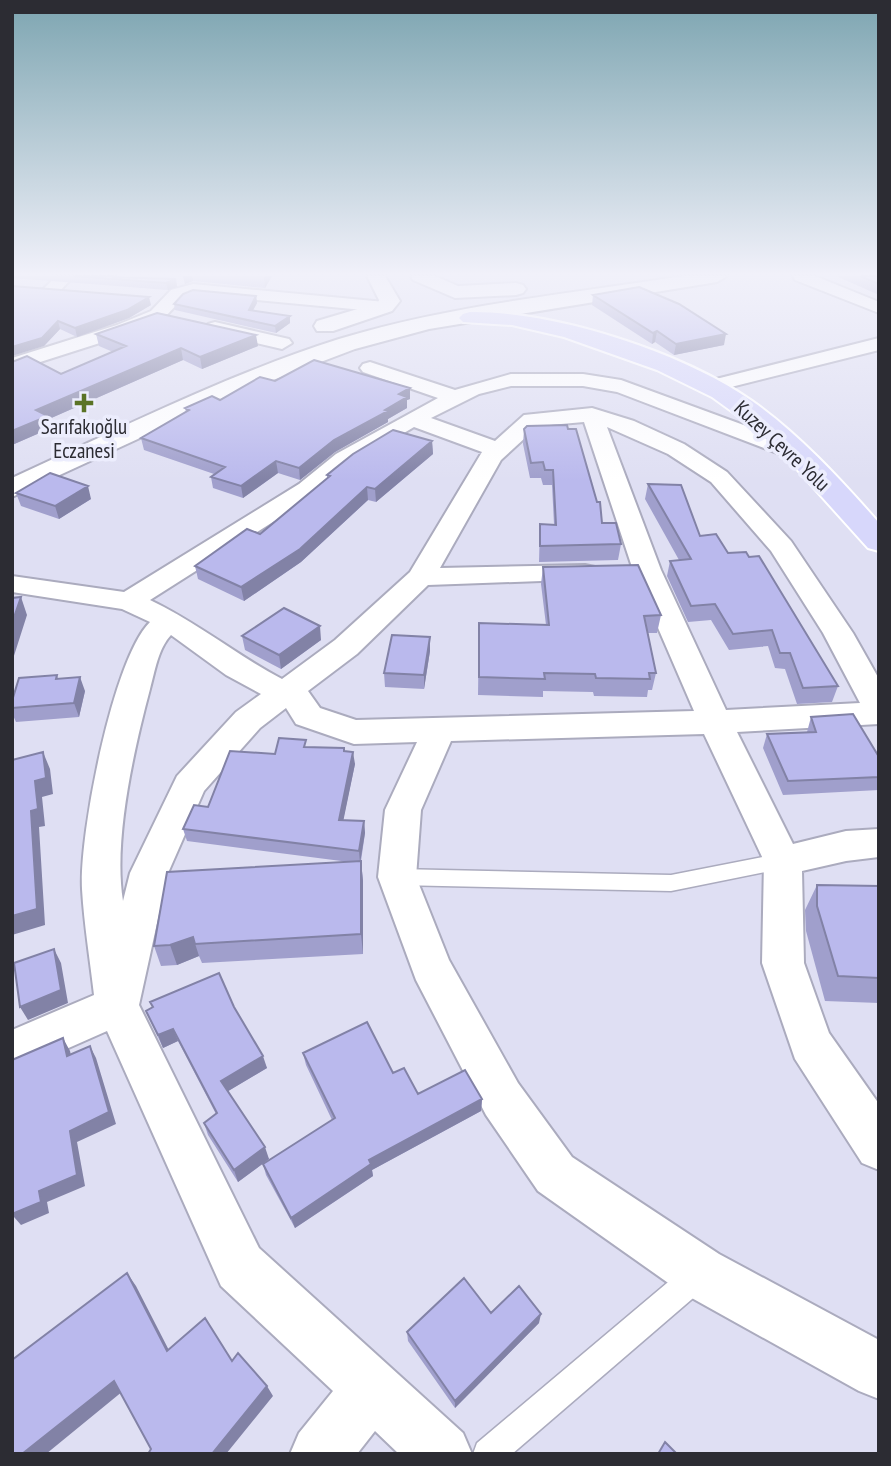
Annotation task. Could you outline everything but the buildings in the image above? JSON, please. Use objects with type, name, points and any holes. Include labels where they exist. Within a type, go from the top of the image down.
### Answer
[{"type":"main road","points":[[98,424],[279,344]]},
{"type":"main road","points":[[12,489],[244,382],[346,344]]},
{"type":"main road","name":"Kuzey Çevre Yolu","points":[[604,344],[711,386],[742,405],[793,451],[879,542]]},
{"type":"street","points":[[12,365],[76,344]]},
{"type":"street","points":[[711,386],[877,344]]},
{"type":"street","points":[[370,368],[455,397]]},
{"type":"street","points":[[130,601],[308,489],[344,459],[412,419],[472,390],[511,380],[545,378],[621,386],[793,451]]},
{"type":"street","points":[[592,415],[626,571],[715,722],[783,862],[783,963],[811,1044],[879,1146]]},
{"type":"street","points":[[117,1006],[149,873],[189,785],[248,720],[291,690],[379,618],[421,577],[485,466],[498,449],[532,420],[592,415],[625,426],[676,450],[719,477],[782,548],[838,633],[879,708]]},
{"type":"street","points":[[412,419],[498,449]]},
{"type":"street","points":[[421,577],[626,571]]},
{"type":"street","points":[[12,584],[130,601],[169,620],[237,668],[281,692],[291,690]]},
{"type":"street","points":[[169,620],[156,633],[146,649],[121,734],[107,809],[101,887],[117,1006],[240,1267],[442,1454]]},
{"type":"street","points":[[291,690],[308,716],[354,732],[715,722],[879,713]]},
{"type":"street","points":[[439,730],[403,810],[397,877],[431,967],[502,1099],[555,1174],[700,1273],[879,1371]]},
{"type":"street","points":[[783,862],[846,846],[879,843]]},
{"type":"street","points":[[12,1052],[117,1006]]},
{"type":"street","points":[[320,1454],[372,1388]]},
{"type":"lane","points":[[397,877],[671,883],[783,862]]},
{"type":"lane","points":[[488,1454],[700,1273]]},
{"type":"place","name":"Sarıfakıoğlu Eczanesi","points":[[84,403]]}]
